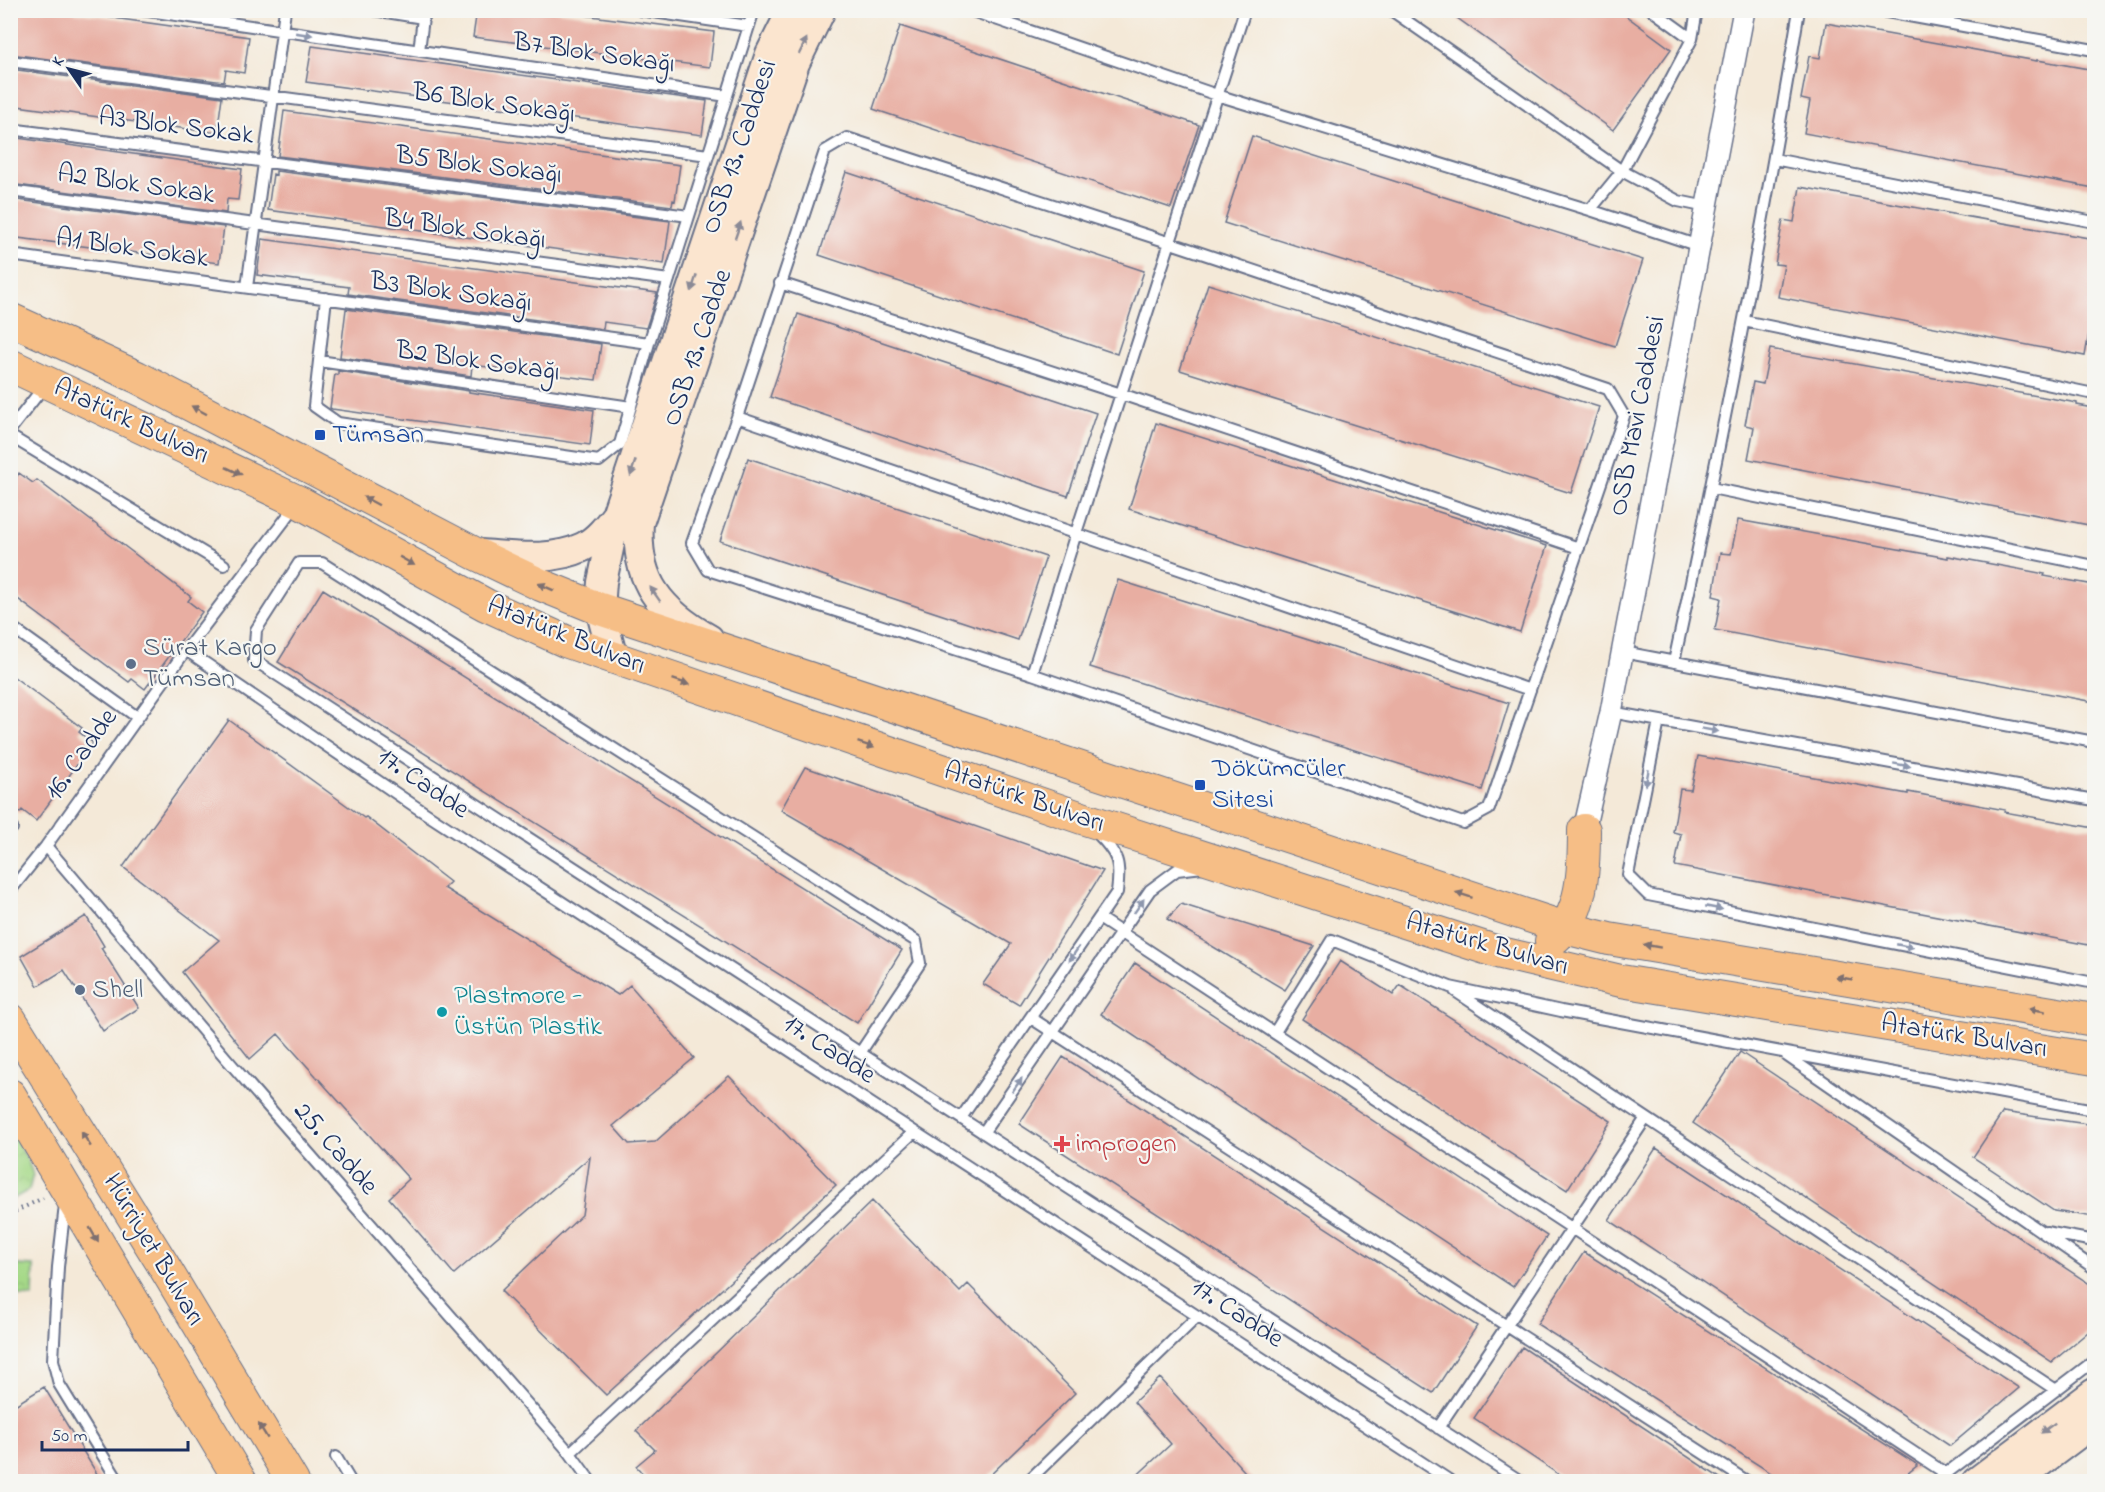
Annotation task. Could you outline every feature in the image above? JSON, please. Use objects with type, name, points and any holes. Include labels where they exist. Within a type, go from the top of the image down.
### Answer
[{"type":"main road","name":"Atatürk Bulvarı","points":[[10,319],[137,377],[476,554],[541,585],[600,609],[1565,928],[1609,939],[2094,1020]]},
{"type":"main road","name":"Atatürk Bulvarı","points":[[10,365],[299,502],[486,605],[565,641],[1082,818],[1501,953],[1621,981],[2094,1059]]},
{"type":"main road","points":[[1519,914],[1541,906],[1556,895],[1584,830]]},
{"type":"main road","points":[[1501,953],[1545,945],[1565,928],[1576,904],[1584,866],[1584,830]]},
{"type":"main road","name":"Hürriyet Bulvarı","points":[[10,1019],[162,1263],[293,1482]]},
{"type":"main road","name":"Hürriyet Bulvarı","points":[[10,1095],[55,1194],[241,1482]]},
{"type":"street","name":"OSB Mavi Caddesi","points":[[1584,830],[1623,652],[1744,10]]},
{"type":"street","name":"OSB 13. Caddesi","points":[[476,554],[532,557],[559,555],[584,547],[601,534],[616,515],[770,54],[808,12]]},
{"type":"street","name":"OSB 13. Cadde","points":[[735,654],[691,629],[657,597],[648,583],[642,566],[638,546],[639,523],[795,63],[808,12]]},
{"type":"street","points":[[613,658],[600,609],[602,582],[616,515]]},
{"type":"street","points":[[1976,1482],[2094,1393]]},
{"type":"street","points":[[2014,1482],[2094,1422]]},
{"type":"lane","name":"B7 Blok Sokağı","points":[[142,10],[727,96]]},
{"type":"lane","points":[[247,287],[285,10]]},
{"type":"lane","points":[[374,10],[426,14],[420,51]]},
{"type":"lane","points":[[640,10],[748,26]]},
{"type":"lane","points":[[326,298],[314,406],[338,423],[598,461],[620,444],[649,343],[754,10]]},
{"type":"lane","points":[[969,10],[1217,95],[1699,246]]},
{"type":"lane","points":[[1032,674],[1245,10]]},
{"type":"lane","points":[[1391,10],[1622,171],[1678,201],[1707,207]]},
{"type":"lane","points":[[1652,10],[1692,39]]},
{"type":"lane","points":[[1590,210],[1622,171],[1692,39],[1697,10]]},
{"type":"lane","points":[[1674,662],[1744,321],[1799,10]]},
{"type":"lane","points":[[1876,10],[2094,50]]},
{"type":"lane","name":"B6 Blok Sokağı","points":[[10,61],[708,155]]},
{"type":"lane","name":"A3 Blok Sokak","points":[[10,129],[264,161]]},
{"type":"lane","points":[[847,138],[1608,389],[1624,416],[1489,809],[1463,823],[1032,674],[708,570],[692,543],[737,417],[780,284],[825,152],[847,138]]},
{"type":"lane","points":[[1774,159],[2094,222]]},
{"type":"lane","name":"B5 Blok Sokağı","points":[[264,161],[689,216]]},
{"type":"lane","name":"A2 Blok Sokak","points":[[10,191],[255,224]]},
{"type":"lane","name":"B4 Blok Sokağı","points":[[255,224],[669,280]]},
{"type":"lane","name":"A1 Blok Sokak","points":[[10,255],[247,287]]},
{"type":"lane","points":[[780,284],[1121,394],[1579,548]]},
{"type":"lane","name":"B3 Blok Sokağı","points":[[247,287],[649,343]]},
{"type":"lane","points":[[1744,321],[2094,394]]},
{"type":"lane","name":"B2 Blok Sokağı","points":[[319,361],[631,407]]},
{"type":"lane","points":[[10,430],[47,382]]},
{"type":"lane","points":[[737,417],[1530,690]]},
{"type":"lane","points":[[10,436],[224,565]]},
{"type":"lane","points":[[1711,488],[2094,566]]},
{"type":"lane","name":"16. Cadde","points":[[10,891],[46,846],[186,650],[299,502]]},
{"type":"lane","points":[[860,1053],[920,963],[916,941],[322,563],[299,563],[256,630],[254,660],[1521,1482]]},
{"type":"lane","points":[[10,626],[137,717]]},
{"type":"lane","name":"17. Cadde","points":[[186,650],[416,807],[1452,1482]]},
{"type":"lane","points":[[1623,652],[2094,742]]},
{"type":"lane","points":[[1611,712],[2094,800]]},
{"type":"lane","points":[[1659,721],[1628,875],[1648,896],[2094,983]]},
{"type":"lane","points":[[961,1119],[1117,892],[1120,869],[1110,846],[1082,818]]},
{"type":"lane","name":"25. Cadde","points":[[46,846],[218,1048],[570,1453],[591,1482]]},
{"type":"lane","points":[[983,1133],[1150,890],[1177,870],[1223,864]]},
{"type":"lane","points":[[1099,918],[1946,1473]]},
{"type":"lane","points":[[1275,1032],[1332,940],[1450,987],[1561,1011],[2094,1110]]},
{"type":"lane","points":[[1450,987],[2056,1390]]},
{"type":"lane","points":[[1031,1018],[1748,1482]]},
{"type":"lane","points":[[1782,1052],[2094,1268]]},
{"type":"lane","points":[[1438,1428],[1646,1118]]},
{"type":"lane","points":[[570,1453],[914,1132]]},
{"type":"lane","points":[[55,1194],[58,1267],[53,1360],[59,1384],[118,1482]]},
{"type":"lane","points":[[2042,1232],[2094,1241]]},
{"type":"lane","points":[[1027,1482],[1198,1316]]},
{"type":"lane","points":[[1935,1482],[2094,1361]]},
{"type":"lane","points":[[336,1456],[351,1482]]},
{"type":"path","points":[[10,1214],[55,1194]]},
{"type":"green space","points":[[11,1130],[33,1174],[29,1190],[11,1200]]},
{"type":"green space","points":[[14,1265],[34,1266],[33,1297],[13,1295]]},
{"type":"building","points":[[10,10],[56,10],[249,37],[244,73],[226,70],[224,82],[10,54]]},
{"type":"building","points":[[477,10],[545,10],[714,32],[710,67],[473,37]]},
{"type":"building","points":[[1446,10],[1618,10],[1671,49],[1613,130]]},
{"type":"building","points":[[1826,23],[2094,70],[2094,188],[1804,133],[1810,101],[1801,99],[1809,56],[1820,58]]},
{"type":"building","points":[[900,26],[1199,125],[1171,208],[873,109]]},
{"type":"building","points":[[312,46],[707,101],[702,135],[306,82]]},
{"type":"building","points":[[10,69],[222,97],[217,133],[10,105]]},
{"type":"building","points":[[284,111],[680,165],[675,201],[673,200],[672,206],[278,156]]},
{"type":"building","points":[[1252,136],[1643,260],[1615,346],[1224,223]]},
{"type":"building","points":[[10,137],[242,169],[238,200],[227,199],[226,213],[10,184]]},
{"type":"building","points":[[276,171],[670,221],[664,264],[268,210],[273,174],[276,175]]},
{"type":"building","points":[[846,172],[1144,271],[1117,354],[819,255]]},
{"type":"building","points":[[1800,187],[2094,239],[2094,327],[2090,327],[2085,356],[1778,297],[1784,265],[1775,264],[1783,220],[1794,222]]},
{"type":"building","points":[[10,199],[224,227],[219,263],[10,237]]},
{"type":"building","points":[[262,239],[657,294],[646,328],[604,322],[603,329],[348,294],[349,287],[257,275]]},
{"type":"building","points":[[1208,284],[1599,407],[1571,493],[1180,370]]},
{"type":"building","points":[[346,309],[601,344],[596,380],[472,365],[471,376],[340,357]]},
{"type":"building","points":[[798,314],[1096,413],[1068,496],[770,397]]},
{"type":"building","points":[[1770,349],[2077,403],[2077,405],[2094,408],[2094,526],[1748,459],[1754,427],[1745,425],[1753,382],[1763,384]]},
{"type":"building","points":[[338,371],[594,410],[590,445],[332,409],[330,408],[335,374],[338,375]]},
{"type":"building","points":[[1156,423],[1547,546],[1520,632],[1129,509]]},
{"type":"building","points":[[748,458],[1046,557],[1018,640],[720,541]]},
{"type":"building","points":[[19,473],[33,483],[37,480],[106,532],[191,597],[188,601],[202,612],[145,689],[132,679],[129,682],[10,593],[10,486]]},
{"type":"building","points":[[1738,520],[1948,558],[1948,556],[2094,585],[2094,702],[1715,630],[1721,598],[1713,596],[1720,553],[1731,554]]},
{"type":"building","points":[[1118,580],[1509,703],[1482,790],[1090,667]]},
{"type":"building","points":[[323,589],[902,950],[857,1023],[278,662]]},
{"type":"building","points":[[10,674],[82,728],[79,732],[93,743],[36,821],[22,810],[20,813],[10,806]]},
{"type":"building","points":[[229,720],[364,818],[366,817],[450,882],[444,888],[618,995],[630,985],[694,1058],[613,1126],[629,1144],[655,1142],[729,1076],[836,1185],[606,1395],[501,1291],[582,1215],[590,1157],[454,1274],[389,1198],[409,1179],[278,1034],[250,1059],[182,972],[219,940],[123,867]]},
{"type":"building","points":[[1698,756],[1908,794],[1908,792],[2094,828],[2094,946],[1675,866],[1681,834],[1673,832],[1680,789],[1691,790]]},
{"type":"building","points":[[805,767],[1103,871],[1019,1005],[983,984],[1011,944],[781,810]]},
{"type":"building","points":[[1181,904],[1314,946],[1285,990],[1167,919]]},
{"type":"building","points":[[86,916],[104,946],[101,948],[139,1008],[103,1031],[64,970],[38,986],[21,956]]},
{"type":"building","points":[[1340,961],[1393,995],[1400,985],[1611,1121],[1567,1190],[1302,1019]]},
{"type":"building","points":[[1135,963],[1547,1236],[1513,1287],[1101,1014]]},
{"type":"building","points":[[1740,1052],[2094,1287],[2094,1327],[2052,1362],[1693,1123]]},
{"type":"building","points":[[1063,1057],[1477,1326],[1433,1393],[1019,1124]]},
{"type":"building","points":[[2003,1112],[2094,1125],[2094,1217],[2054,1211],[1973,1157]]},
{"type":"building","points":[[1656,1148],[2019,1388],[1950,1446],[1609,1220]]},
{"type":"building","points":[[872,1201],[960,1292],[968,1284],[1075,1393],[983,1482],[650,1482],[636,1466],[655,1450],[636,1431]]},
{"type":"building","points":[[1584,1252],[1918,1465],[1897,1482],[1785,1482],[1537,1324]]},
{"type":"building","points":[[1522,1347],[1726,1482],[1570,1482],[1474,1418]]},
{"type":"building","points":[[1160,1378],[1254,1482],[1130,1482],[1171,1444],[1134,1402]]},
{"type":"building","points":[[44,1387],[102,1482],[10,1482],[10,1408]]},
{"type":"place","name":"Tümsan","points":[[320,435]]},
{"type":"place","name":"Sürat Kargo Tümsan","points":[[131,664]]},
{"type":"place","name":"Dökümcüler Sitesi","points":[[1200,785]]},
{"type":"place","name":"Shell","points":[[80,990]]},
{"type":"place","name":"Plastmore - Üstün Plastik","points":[[442,1012]]},
{"type":"place","name":"improgen","points":[[1062,1144]]}]
